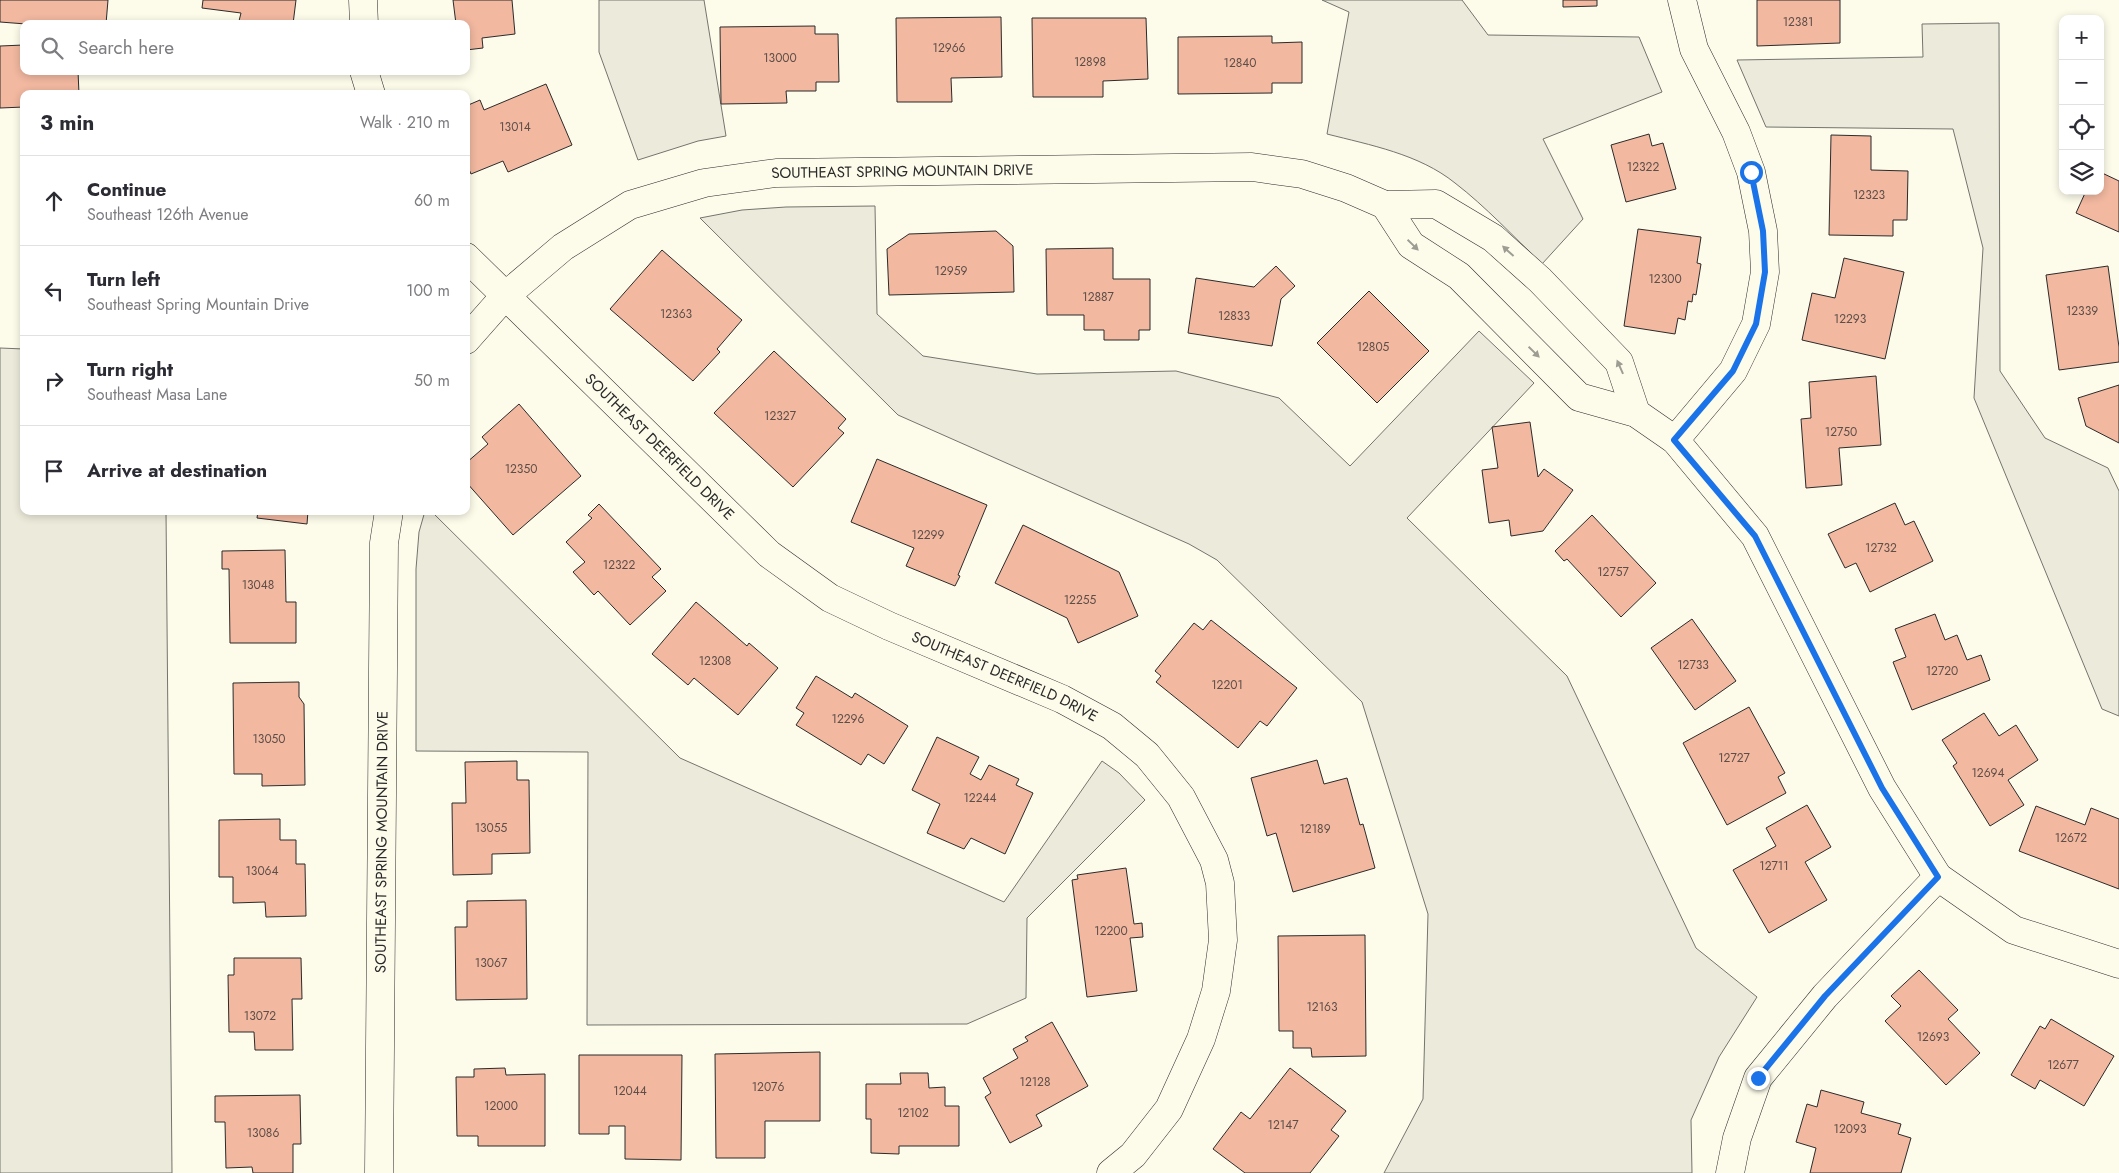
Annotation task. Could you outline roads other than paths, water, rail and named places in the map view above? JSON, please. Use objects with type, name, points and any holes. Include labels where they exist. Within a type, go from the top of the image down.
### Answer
[{"type":"street","points":[[363,0],[364,20]]},
{"type":"street","points":[[1674,440],[1733,371],[1756,324],[1765,272],[1763,231],[1751,172],[1736,132],[1694,49],[1682,0]]},
{"type":"street","points":[[365,75],[370,90]]},
{"type":"street","name":"SOUTHEAST SPRING MOUNTAIN DRIVE","points":[[470,335],[504,297],[563,247],[630,205],[704,183],[776,173],[1252,167],[1302,174],[1346,188],[1385,205],[1436,204],[1493,238],[1540,280],[1619,362],[1636,413]]},
{"type":"street","points":[[1385,205],[1411,245],[1459,276],[1579,397],[1636,413],[1674,440],[1755,536],[1882,788],[1938,877],[2014,930],[2119,964]]},
{"type":"street","name":"SOUTHEAST DEERFIELD DRIVE","points":[[470,261],[504,297],[769,554],[830,598],[889,626],[1062,699],[1112,726],[1147,755],[1182,797],[1214,860],[1220,882],[1223,940],[1216,991],[1201,1039],[1169,1109],[1134,1155],[1111,1173]]},
{"type":"street","name":"SOUTHEAST SPRING MOUNTAIN DRIVE","points":[[379,1173],[384,543],[388,515]]},
{"type":"street","points":[[1730,1173],[1737,1138],[1758,1078],[1825,996],[1938,877]]}]
